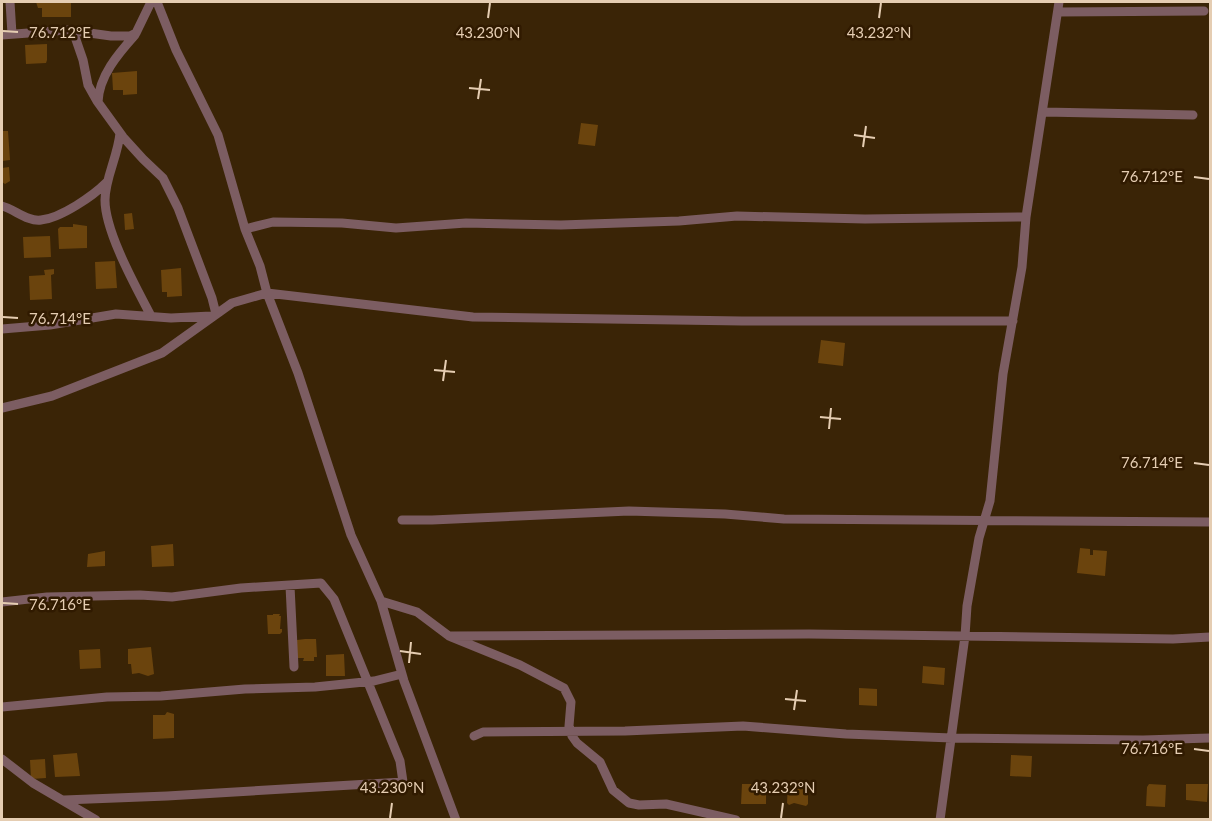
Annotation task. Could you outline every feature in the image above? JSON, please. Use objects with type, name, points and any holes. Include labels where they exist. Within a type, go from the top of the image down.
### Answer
[{"type":"street","points":[[10,2],[12,34]]},
{"type":"street","points":[[98,102],[101,82],[119,53],[136,33],[151,2]]},
{"type":"street","points":[[157,2],[176,50],[218,135],[245,229],[298,373],[351,535],[381,601],[402,674],[456,819]]},
{"type":"street","points":[[940,819],[967,606],[979,538],[990,501],[1003,374],[1013,321],[1026,217],[1044,112],[1058,7],[1204,11]]},
{"type":"street","points":[[73,31],[83,60],[88,85],[98,102],[120,133],[163,177],[178,208],[212,298],[215,315]]},
{"type":"street","points":[[2,35],[73,31],[111,36],[130,36],[136,33]]},
{"type":"street","points":[[1044,112],[1193,115]]},
{"type":"street","points":[[120,133],[118,149],[107,182],[105,202],[110,229],[151,316]]},
{"type":"street","points":[[2,206],[13,209],[27,218],[41,221],[93,196],[107,182]]},
{"type":"street","points":[[245,229],[273,222],[342,223],[396,228],[466,224],[561,225],[678,221],[737,216],[865,219],[1026,217]]},
{"type":"street","points":[[2,408],[52,396],[162,353],[232,303],[267,293],[473,317],[742,321],[1013,321]]},
{"type":"street","points":[[2,329],[116,314],[194,318],[215,315]]},
{"type":"street","points":[[402,520],[629,511],[725,514],[784,519],[1210,522]]},
{"type":"street","points":[[2,602],[47,597],[140,595],[171,597],[241,588],[321,583],[334,599],[400,761],[403,782],[64,800]]},
{"type":"street","points":[[290,586],[294,667]]},
{"type":"street","points":[[381,601],[417,612],[449,636],[520,665],[564,688],[572,702],[569,718],[571,732],[577,743],[600,762],[613,790],[629,802],[639,805],[666,804],[736,819]]},
{"type":"street","points":[[449,636],[809,634],[1173,639],[1210,637]]},
{"type":"street","points":[[2,707],[107,697],[161,696],[368,682],[402,674]]},
{"type":"street","points":[[474,736],[483,732],[571,732],[743,726],[846,734],[952,738],[1143,740],[1210,738]]},
{"type":"street","points":[[2,759],[33,783],[96,819]]},
{"type":"building","points":[[36,2],[71,2],[71,17],[42,17],[42,8],[38,8]]},
{"type":"building","points":[[47,44],[46,63],[26,64],[25,45]]},
{"type":"building","points":[[137,71],[137,94],[123,95],[123,90],[113,90],[112,73]]},
{"type":"building","points":[[581,123],[598,125],[595,146],[578,144]]},
{"type":"building","points":[[2,131],[8,131],[10,160],[2,161]]},
{"type":"building","points":[[9,167],[10,181],[5,184],[2,182],[2,168]]},
{"type":"building","points":[[132,213],[134,229],[125,230],[124,214]]},
{"type":"building","points":[[73,224],[87,226],[87,248],[59,249],[58,229],[73,227]]},
{"type":"building","points":[[50,236],[51,257],[24,258],[23,237]]},
{"type":"building","points":[[115,261],[117,288],[96,289],[95,262]]},
{"type":"building","points":[[181,268],[182,296],[167,297],[167,292],[162,292],[161,270]]},
{"type":"building","points":[[54,269],[54,274],[51,275],[52,299],[30,300],[29,276],[45,275],[44,270]]},
{"type":"building","points":[[821,340],[845,343],[843,366],[818,363]]},
{"type":"building","points":[[173,544],[174,566],[152,567],[151,546]]},
{"type":"building","points":[[1080,548],[1090,549],[1090,555],[1093,555],[1093,550],[1107,551],[1105,576],[1077,573]]},
{"type":"building","points":[[105,551],[105,566],[87,567],[88,554]]},
{"type":"building","points":[[267,615],[281,616],[280,629],[282,632],[280,634],[268,634]]},
{"type":"building","points":[[316,639],[317,657],[314,657],[314,661],[303,661],[304,658],[297,658],[297,640]]},
{"type":"building","points":[[151,647],[154,674],[148,676],[139,673],[132,674],[131,664],[128,664],[128,649]]},
{"type":"building","points":[[100,649],[101,668],[80,669],[79,650]]},
{"type":"building","points":[[344,654],[345,676],[326,676],[326,655]]},
{"type":"building","points":[[923,666],[945,668],[944,685],[922,683]]},
{"type":"building","points":[[859,688],[877,689],[877,706],[859,705]]},
{"type":"building","points":[[167,712],[174,714],[174,738],[153,739],[153,715],[165,715]]},
{"type":"building","points":[[77,753],[80,776],[55,777],[53,755]]},
{"type":"building","points":[[1011,755],[1032,756],[1031,777],[1010,776]]},
{"type":"building","points":[[45,759],[46,778],[31,779],[30,760]]},
{"type":"building","points":[[788,783],[808,783],[808,804],[806,806],[787,803]]},
{"type":"building","points":[[742,784],[766,784],[766,804],[741,804]]},
{"type":"building","points":[[1149,784],[1166,785],[1165,807],[1146,806]]},
{"type":"building","points":[[1186,784],[1208,784],[1207,802],[1186,800]]}]
